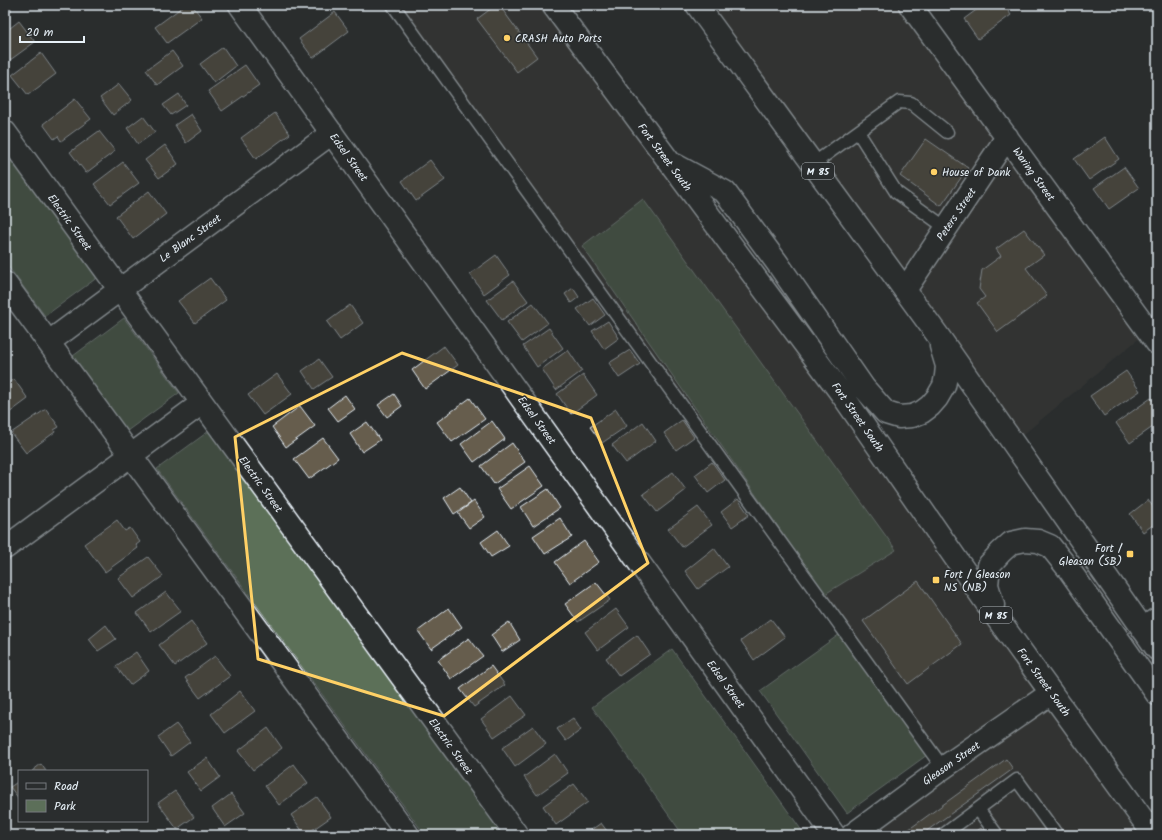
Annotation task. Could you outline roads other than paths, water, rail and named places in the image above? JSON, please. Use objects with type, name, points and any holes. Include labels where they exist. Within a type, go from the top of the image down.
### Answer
[{"type":"street","name":"Edsel Street","points":[[240,5],[834,835]]},
{"type":"street","name":"Fort Street South","points":[[553,5],[668,162],[842,393],[997,618],[1154,835]]},
{"type":"street","name":"M 85","points":[[697,5],[904,290],[1150,624],[1157,649]]},
{"type":"street","name":"Waring Street","points":[[910,5],[1157,343]]},
{"type":"street","name":"Electric Street","points":[[5,132],[516,835]]},
{"type":"street","name":"Le Blanc Street","points":[[49,342],[332,134]]},
{"type":"street","name":"Peters Street","points":[[904,290],[1007,137]]},
{"type":"street","points":[[668,162],[725,192],[778,264],[864,388],[886,413],[898,417],[912,416],[922,412],[937,398],[944,386],[947,366],[939,337]]},
{"type":"street","points":[[5,283],[408,835]]},
{"type":"street","points":[[5,548],[202,403]]},
{"type":"street","points":[[997,618],[987,585],[989,565],[1011,544],[1025,540],[1038,541],[1050,546],[1074,577],[1157,694]]},
{"type":"street","name":"Gleason Street","points":[[852,835],[943,768],[1051,692]]},
{"type":"lane","points":[[393,5],[943,768]]},
{"type":"lane","points":[[813,164],[899,102],[911,103],[947,132]]},
{"type":"lane","points":[[858,132],[896,192],[946,228]]},
{"type":"lane","points":[[943,835],[1017,780],[1057,835]]},
{"type":"lane","points":[[978,809],[997,835]]},
{"type":"place","name":"CRASH Auto Parts","points":[[507,38]]},
{"type":"place","name":"House of Dank","points":[[934,172]]},
{"type":"place","name":"Fort / Gleason (SB)","points":[[1130,554]]},
{"type":"place","name":"Fort / Gleason NS (NB)","points":[[936,580]]}]
